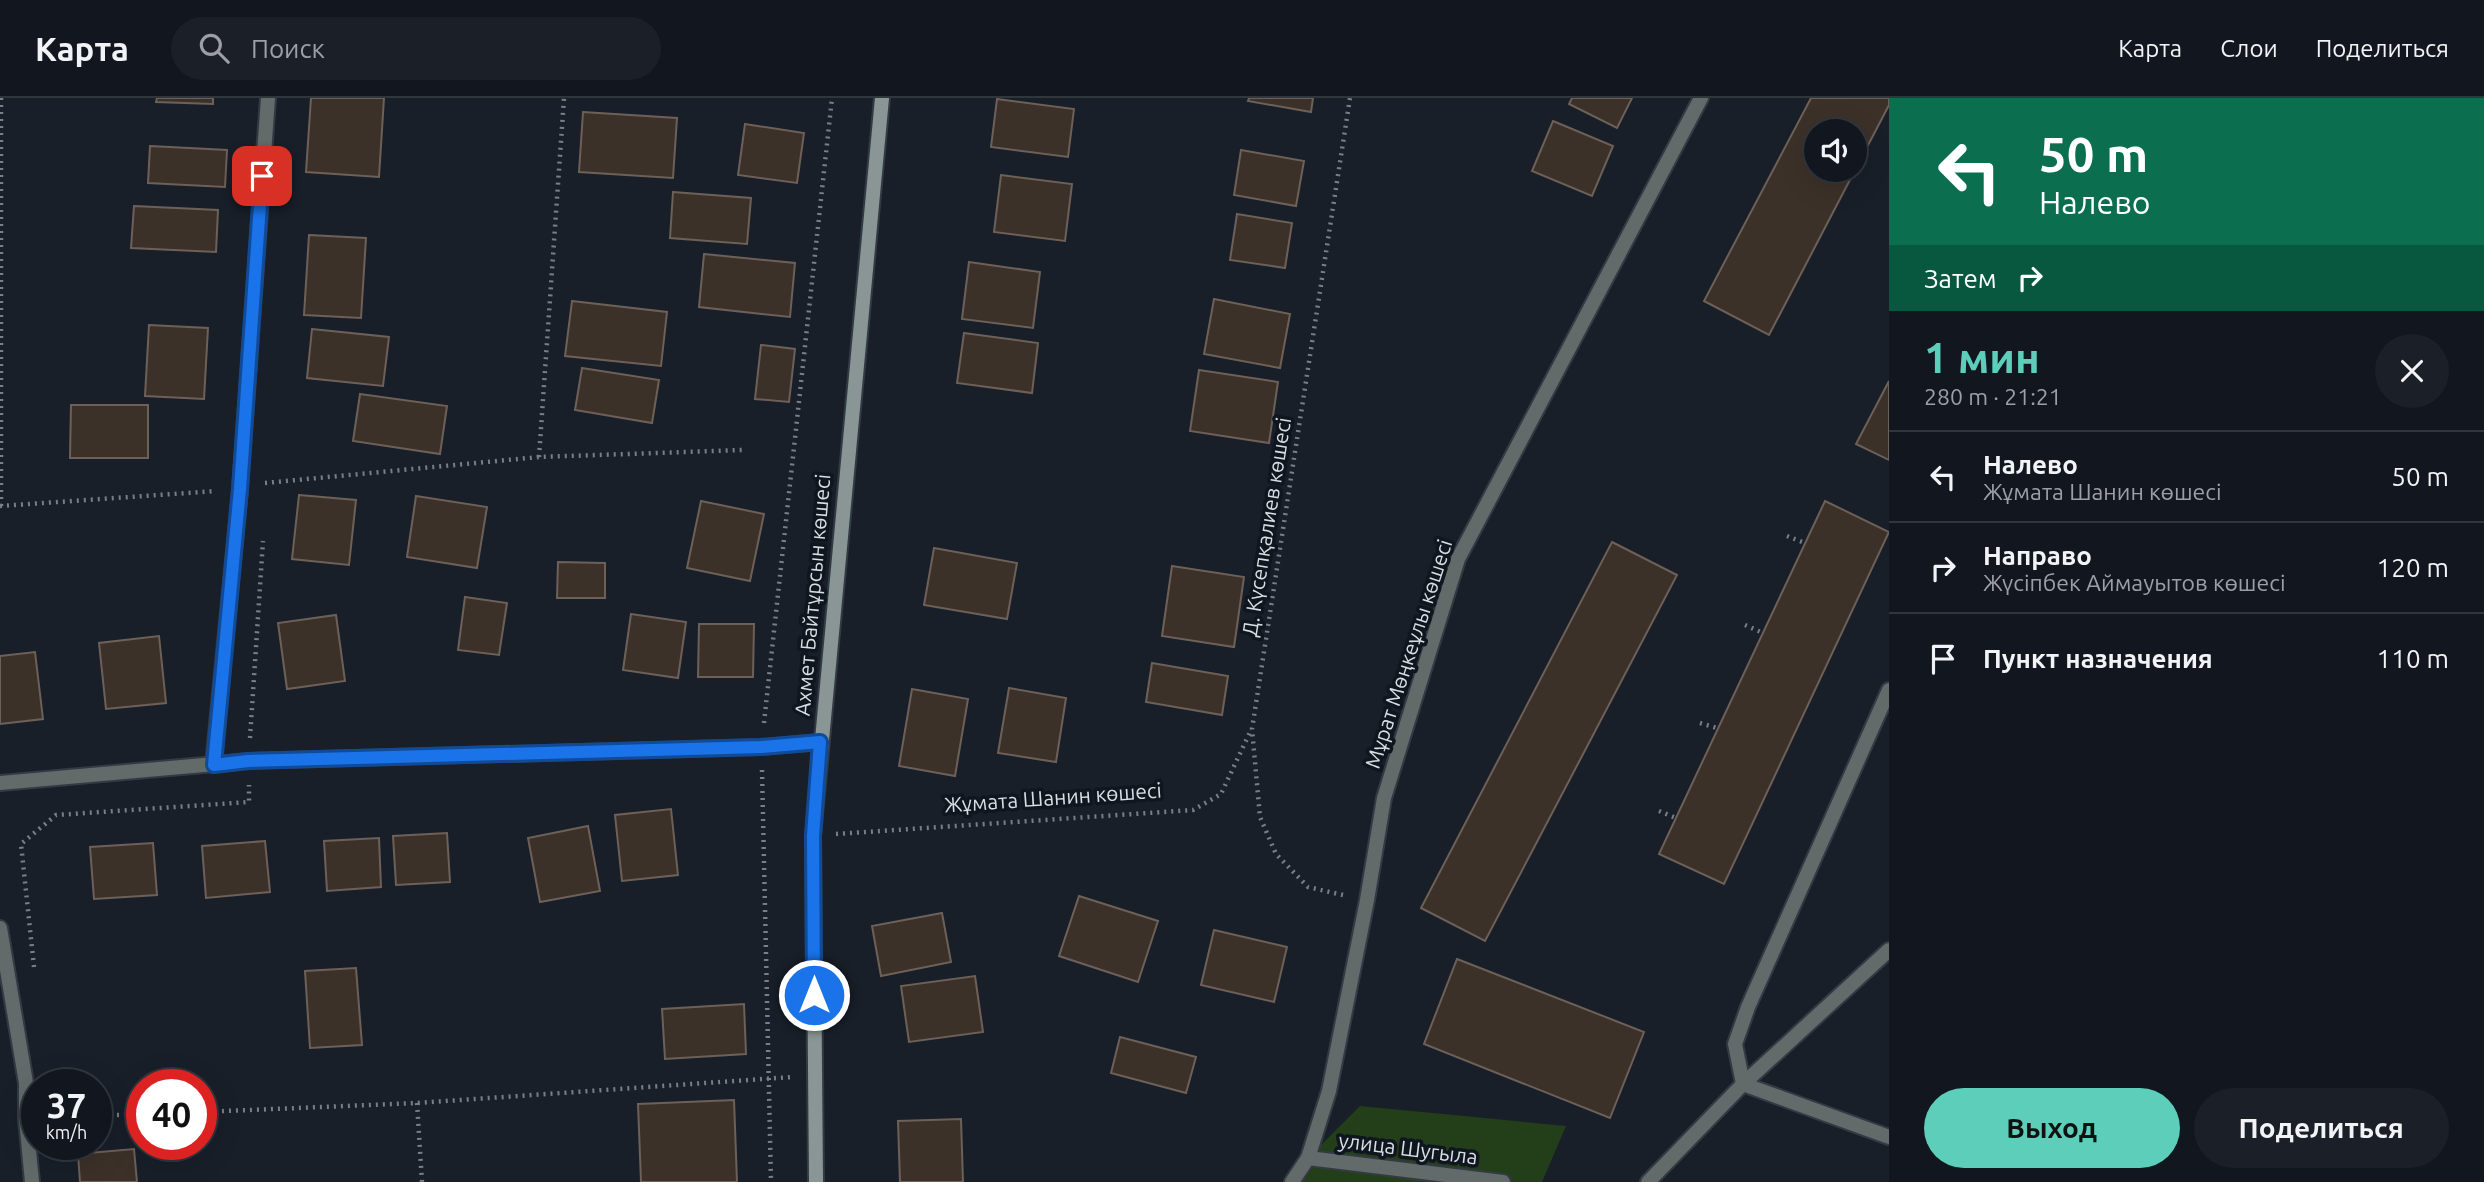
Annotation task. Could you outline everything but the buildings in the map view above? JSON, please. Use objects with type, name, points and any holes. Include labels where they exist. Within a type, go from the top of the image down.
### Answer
[{"type":"street","points":[[214,765],[240,489],[268,98]]},
{"type":"street","name":"Ахмет Байтұрсын көшесі","points":[[816,1182],[813,836],[882,98]]},
{"type":"street","name":"Мұрат Мөңкеұлы көшесі","points":[[1292,1182],[1308,1158],[1329,1091],[1367,900],[1384,798],[1458,559],[1701,98]]},
{"type":"street","points":[[1743,1084],[1735,1044],[1748,1007],[1889,690]]},
{"type":"street","points":[[0,783],[248,761],[761,747],[820,742]]},
{"type":"street","points":[[0,928],[26,1083],[26,1119],[32,1182]]},
{"type":"street","points":[[1648,1182],[1743,1084],[1889,950]]},
{"type":"street","points":[[1743,1084],[1889,1137]]},
{"type":"street","name":"улица Шугыла","points":[[1308,1158],[1503,1182]]},
{"type":"path","points":[[1,98],[0,506],[240,489],[267,483],[539,457],[743,450]]},
{"type":"path","points":[[539,457],[564,98]]},
{"type":"path","points":[[771,1182],[761,747],[832,98]]},
{"type":"path","name":"Д. Күсепқалиев көшесі","points":[[1350,98],[1252,729],[1260,817],[1276,854],[1308,887],[1367,900]]},
{"type":"path","points":[[267,469],[267,483]]},
{"type":"path","points":[[1787,536],[1805,543]]},
{"type":"path","points":[[35,976],[21,844],[56,815],[249,802],[248,761],[263,539]]},
{"type":"path","points":[[1745,625],[1763,633]]},
{"type":"path","points":[[1700,723],[1717,728]]},
{"type":"path","name":"Жұмата Шанин көшесі","points":[[813,836],[1193,810],[1221,794],[1252,729]]},
{"type":"path","points":[[1659,811],[1676,818]]},
{"type":"path","points":[[217,1111],[417,1103],[814,1075]]},
{"type":"path","points":[[417,1103],[422,1182]]},
{"type":"green space","points":[[1360,1106],[1566,1126],[1542,1182],[1292,1182],[1308,1158]]},
{"type":"route","points":[[262,176],[240,489],[214,765],[248,761],[761,747],[820,742],[813,836],[814,995]]}]
